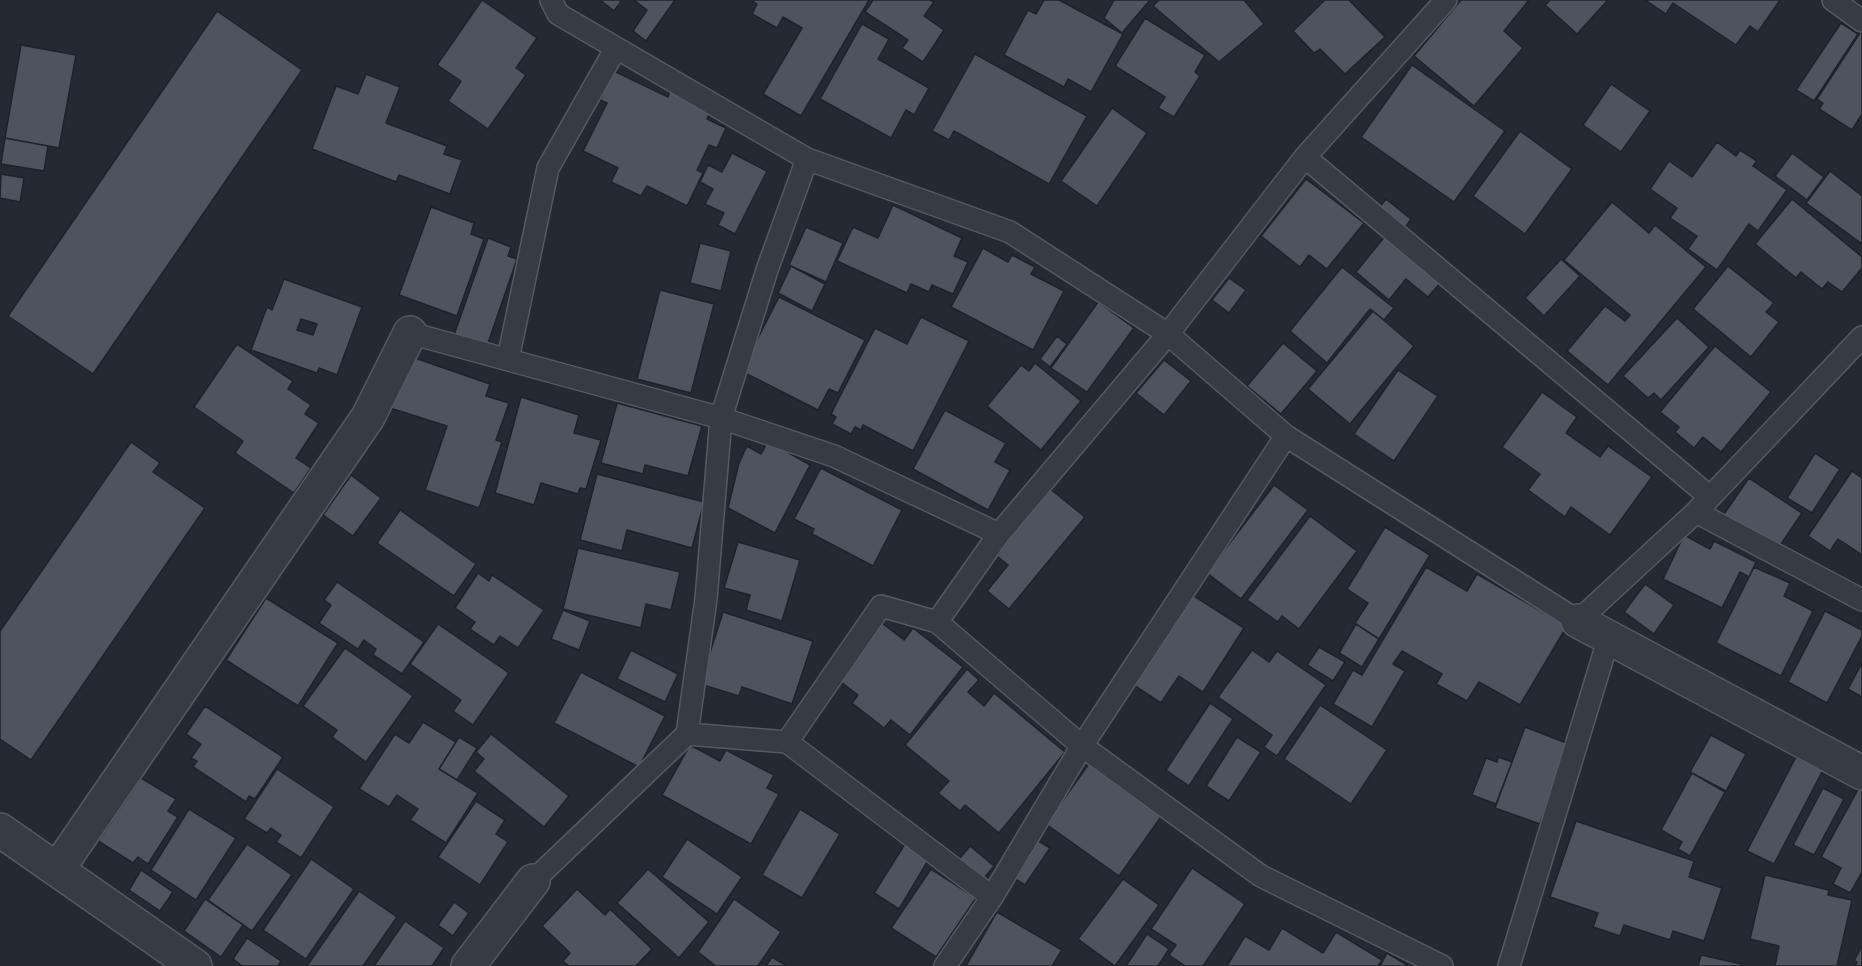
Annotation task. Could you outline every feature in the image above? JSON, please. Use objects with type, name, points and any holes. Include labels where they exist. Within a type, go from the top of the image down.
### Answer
[{"type":"street","points":[[57,870],[368,417],[410,333]]},
{"type":"street","points":[[1578,621],[1862,773]]},
{"type":"street","points":[[0,830],[195,966]]},
{"type":"street","points":[[468,966],[533,881]]},
{"type":"lane","points":[[551,0],[558,14],[807,159],[1010,232],[1168,334],[1286,436],[1578,621],[1703,505],[1862,337]]},
{"type":"lane","points":[[937,622],[999,534],[1168,334],[1305,157],[1446,0]]},
{"type":"lane","points":[[1833,0],[1862,21]]},
{"type":"lane","points":[[508,360],[548,168],[616,48]]},
{"type":"lane","points":[[1305,157],[1703,505],[1862,600]]},
{"type":"lane","points":[[533,881],[687,734],[706,599],[721,418],[767,270],[807,159]]},
{"type":"lane","points":[[410,333],[721,418],[834,456],[999,534]]},
{"type":"lane","points":[[945,966],[992,897],[1082,746],[1286,436]]},
{"type":"lane","points":[[787,742],[881,606],[937,622],[1082,746],[1261,876],[1442,966]]},
{"type":"lane","points":[[1509,966],[1609,637]]},
{"type":"lane","points":[[687,734],[787,742],[992,897]]},
{"type":"building","points":[[482,0],[537,38],[516,68],[526,75],[488,129],[448,101],[461,81],[437,65]]},
{"type":"building","points":[[600,0],[622,0],[614,11]]},
{"type":"building","points":[[636,0],[675,0],[646,41],[633,31],[647,10]]},
{"type":"building","points":[[751,0],[869,0],[801,116],[763,94],[802,28],[783,17],[777,28],[752,14],[757,4]]},
{"type":"building","points":[[873,0],[930,0],[934,2],[924,16],[944,30],[923,62],[902,48],[908,40],[865,12]]},
{"type":"building","points":[[1044,0],[1059,0],[1123,34],[1091,92],[1068,79],[1064,87],[1004,55],[1028,10],[1036,14]]},
{"type":"building","points":[[1114,0],[1150,0],[1122,33],[1104,18]]},
{"type":"building","points":[[1159,0],[1244,0],[1264,24],[1219,62],[1153,6]]},
{"type":"building","points":[[1325,0],[1349,0],[1385,37],[1345,74],[1320,49],[1314,53],[1293,31]]},
{"type":"building","points":[[1461,0],[1529,0],[1504,31],[1523,48],[1474,106],[1414,56]]},
{"type":"building","points":[[1550,0],[1608,0],[1577,34],[1545,5]]},
{"type":"building","points":[[1645,0],[1780,0],[1758,32],[1750,26],[1736,45],[1673,3],[1666,14]]},
{"type":"building","points":[[217,11],[302,70],[93,374],[8,316]]},
{"type":"building","points":[[1145,18],[1205,55],[1195,72],[1200,76],[1174,117],[1158,108],[1165,97],[1115,66]]},
{"type":"building","points":[[1841,23],[1858,34],[1814,101],[1796,90]]},
{"type":"building","points":[[862,24],[889,39],[878,59],[929,88],[914,115],[906,110],[891,138],[820,99]]},
{"type":"building","points":[[1862,30],[1862,114],[1852,130],[1819,109],[1823,103],[1817,99]]},
{"type":"building","points":[[21,45],[76,55],[59,148],[5,138]]},
{"type":"building","points":[[975,54],[1087,116],[1049,184],[954,131],[949,140],[932,131]]},
{"type":"building","points":[[1412,65],[1505,131],[1454,202],[1361,137]]},
{"type":"building","points":[[614,71],[668,97],[670,91],[710,112],[707,119],[726,128],[717,148],[709,145],[697,170],[703,173],[687,206],[647,186],[641,196],[611,182],[618,168],[583,151],[607,103],[600,100]]},
{"type":"building","points":[[366,74],[400,87],[386,123],[447,146],[444,154],[462,160],[450,194],[399,175],[396,182],[312,149],[336,86],[358,94]]},
{"type":"building","points":[[1611,84],[1650,111],[1621,152],[1583,125]]},
{"type":"building","points":[[1112,108],[1147,133],[1097,206],[1061,181]]},
{"type":"building","points":[[1520,131],[1572,169],[1525,234],[1473,196]]},
{"type":"building","points":[[5,138],[48,146],[44,171],[1,164]]},
{"type":"building","points":[[1717,142],[1736,156],[1740,150],[1757,161],[1753,166],[1787,190],[1758,231],[1749,224],[1717,270],[1688,249],[1697,236],[1670,218],[1677,208],[1650,189],[1669,161],[1692,177]]},
{"type":"building","points":[[732,153],[767,171],[735,234],[718,225],[724,213],[705,204],[713,189],[700,182],[708,165],[722,172]]},
{"type":"building","points":[[1792,153],[1824,177],[1807,200],[1775,176]]},
{"type":"building","points":[[1830,171],[1862,196],[1862,244],[1806,203]]},
{"type":"building","points":[[1,174],[24,178],[20,202],[0,198]]},
{"type":"building","points":[[1306,179],[1364,223],[1327,269],[1309,255],[1300,267],[1261,236]]},
{"type":"building","points":[[1386,199],[1411,219],[1405,228],[1379,208]]},
{"type":"building","points":[[1792,199],[1862,257],[1862,268],[1842,292],[1828,282],[1822,289],[1801,272],[1796,278],[1755,244]]},
{"type":"building","points":[[1612,202],[1649,233],[1655,225],[1706,267],[1608,385],[1567,351],[1605,306],[1625,321],[1630,315],[1564,260]]},
{"type":"building","points":[[893,205],[962,238],[954,256],[968,262],[953,294],[932,285],[929,292],[911,284],[907,293],[837,261],[853,227],[878,238]]},
{"type":"building","points":[[431,207],[474,223],[471,234],[484,239],[457,316],[399,295]]},
{"type":"building","points":[[806,227],[843,243],[826,282],[789,265]]},
{"type":"building","points":[[1386,235],[1442,281],[1428,297],[1406,279],[1389,300],[1356,272]]},
{"type":"building","points":[[488,238],[511,247],[508,256],[517,259],[487,346],[454,335]]},
{"type":"building","points":[[700,243],[731,251],[721,291],[690,283]]},
{"type":"building","points":[[983,248],[1008,262],[1012,255],[1035,267],[1031,274],[1064,291],[1033,350],[951,307]]},
{"type":"building","points":[[1561,259],[1580,276],[1544,316],[1525,298]]},
{"type":"building","points":[[791,266],[825,284],[812,311],[778,293]]},
{"type":"building","points":[[1728,266],[1774,303],[1766,312],[1779,322],[1751,357],[1693,309]]},
{"type":"building","points":[[1342,267],[1394,308],[1384,320],[1370,309],[1327,363],[1290,331]]},
{"type":"building","points":[[1229,278],[1246,290],[1229,313],[1212,300]]},
{"type":"building","points":[[284,279],[362,307],[337,375],[319,368],[317,373],[251,350],[267,307],[272,310]],"holes":[[[301,319],[317,324],[313,335],[297,330]]]},
{"type":"building","points":[[660,290],[714,304],[691,393],[637,379]]},
{"type":"building","points":[[779,297],[865,340],[838,393],[829,389],[818,410],[741,371]]},
{"type":"building","points":[[1098,302],[1134,328],[1087,392],[1051,368]]},
{"type":"building","points":[[1373,311],[1414,346],[1350,424],[1308,389]]},
{"type":"building","points":[[921,317],[969,341],[913,451],[863,425],[861,430],[855,427],[851,434],[832,424],[836,417],[831,414],[875,328],[907,344]]},
{"type":"building","points":[[1677,318],[1709,347],[1661,400],[1654,393],[1648,398],[1623,376]]},
{"type":"building","points":[[1057,336],[1067,344],[1050,367],[1040,359]]},
{"type":"building","points":[[1283,343],[1317,371],[1281,414],[1247,386]]},
{"type":"building","points":[[237,344],[293,381],[288,389],[311,405],[305,414],[319,423],[296,458],[311,468],[294,493],[235,453],[243,441],[194,407]]},
{"type":"building","points":[[1715,346],[1771,392],[1721,452],[1703,437],[1694,448],[1675,432],[1679,427],[1660,412]]},
{"type":"building","points":[[412,357],[490,384],[486,396],[509,403],[496,440],[502,442],[479,508],[425,490],[447,426],[390,408]]},
{"type":"building","points":[[1164,360],[1191,381],[1164,415],[1136,393]]},
{"type":"building","points":[[1035,363],[1081,401],[1041,450],[987,406],[1021,365],[1029,371]]},
{"type":"building","points":[[1398,370],[1438,396],[1394,461],[1354,434]]},
{"type":"building","points":[[1542,392],[1577,417],[1566,433],[1600,457],[1608,446],[1652,477],[1610,535],[1571,507],[1565,517],[1528,490],[1540,474],[1502,447]]},
{"type":"building","points":[[521,397],[579,415],[574,433],[601,440],[586,489],[580,488],[578,494],[541,483],[534,505],[495,493]]},
{"type":"building","points":[[617,403],[702,426],[688,476],[645,465],[643,474],[601,463]]},
{"type":"building","points":[[945,410],[1006,443],[995,462],[1010,470],[988,510],[913,469]]},
{"type":"building","points":[[768,441],[810,465],[775,533],[728,508],[739,463],[747,446],[761,454]]},
{"type":"building","points":[[131,442],[160,463],[153,472],[205,508],[31,760],[0,739],[0,631]]},
{"type":"building","points":[[1815,453],[1840,469],[1812,513],[1787,498]]},
{"type":"building","points":[[821,468],[902,510],[873,566],[812,534],[814,529],[794,519]]},
{"type":"building","points":[[1852,471],[1862,478],[1862,555],[1838,539],[1830,551],[1808,536]]},
{"type":"building","points":[[597,474],[704,502],[692,548],[627,530],[622,551],[580,540]]},
{"type":"building","points":[[351,475],[381,498],[353,536],[323,515]]},
{"type":"building","points":[[1749,478],[1802,513],[1777,550],[1724,514]]},
{"type":"building","points":[[1274,485],[1308,510],[1241,599],[1207,573]]},
{"type":"building","points":[[1049,488],[1085,517],[1009,609],[987,591],[1008,565],[997,556],[1001,551],[998,549]]},
{"type":"building","points":[[400,510],[476,564],[454,596],[377,543]]},
{"type":"building","points":[[1310,516],[1357,551],[1299,629],[1282,616],[1278,622],[1247,600]]},
{"type":"building","points":[[1385,527],[1430,555],[1379,639],[1355,623],[1368,603],[1347,589]]},
{"type":"building","points":[[1684,535],[1710,549],[1714,541],[1756,562],[1749,577],[1740,572],[1722,608],[1663,579]]},
{"type":"building","points":[[738,542],[800,560],[782,621],[746,610],[750,595],[724,588]]},
{"type":"building","points":[[578,548],[680,572],[671,610],[646,604],[641,628],[563,609]]},
{"type":"building","points":[[1426,567],[1467,591],[1477,574],[1567,626],[1520,705],[1479,682],[1467,701],[1436,684],[1442,674],[1402,651],[1393,664],[1405,671],[1372,727],[1333,704],[1353,670],[1362,675]]},
{"type":"building","points":[[1754,567],[1790,583],[1784,596],[1813,611],[1781,676],[1716,643]]},
{"type":"building","points":[[478,573],[489,581],[492,575],[544,610],[518,648],[500,636],[494,645],[470,629],[475,622],[455,608]]},
{"type":"building","points":[[337,582],[424,642],[402,674],[373,655],[376,649],[364,640],[358,649],[319,623],[331,605],[324,600]]},
{"type":"building","points":[[1645,584],[1674,605],[1654,634],[1624,612]]},
{"type":"building","points":[[1191,594],[1244,628],[1203,692],[1179,676],[1161,703],[1132,684]]},
{"type":"building","points":[[266,598],[338,643],[298,706],[226,660]]},
{"type":"building","points":[[563,610],[590,621],[579,650],[551,639]]},
{"type":"building","points":[[1825,611],[1862,630],[1862,636],[1827,703],[1788,682]]},
{"type":"building","points":[[723,612],[813,641],[792,704],[742,687],[739,696],[700,684]]},
{"type":"building","points":[[882,623],[904,640],[913,628],[963,667],[910,735],[891,720],[884,728],[852,703],[858,695],[837,679]]},
{"type":"building","points":[[438,624],[509,673],[473,725],[453,711],[461,700],[410,664]]},
{"type":"building","points":[[1356,624],[1379,639],[1362,667],[1339,653]]},
{"type":"building","points":[[1319,647],[1345,662],[1333,681],[1307,665]]},
{"type":"building","points":[[345,648],[413,696],[366,762],[332,737],[337,730],[303,706]]},
{"type":"building","points":[[631,650],[678,674],[665,702],[617,679]]},
{"type":"building","points":[[1252,650],[1269,662],[1277,651],[1326,685],[1277,756],[1264,747],[1272,735],[1218,697]]},
{"type":"building","points":[[1862,663],[1862,697],[1848,689]]},
{"type":"building","points":[[967,669],[979,680],[968,692],[984,706],[994,693],[1065,752],[999,833],[965,805],[960,811],[938,793],[949,781],[905,745]]},
{"type":"building","points":[[581,672],[665,716],[639,767],[554,723]]},
{"type":"building","points":[[1210,703],[1233,719],[1189,786],[1166,770]]},
{"type":"building","points":[[1320,705],[1387,750],[1351,804],[1284,759]]},
{"type":"building","points":[[205,706],[283,757],[255,799],[249,796],[246,802],[193,767],[197,761],[191,758],[201,744],[186,734]]},
{"type":"building","points":[[423,722],[456,742],[439,769],[478,793],[446,843],[410,820],[418,809],[397,795],[389,807],[359,789],[395,734],[409,743]]},
{"type":"building","points":[[1525,727],[1569,744],[1540,824],[1495,808]]},
{"type":"building","points":[[491,734],[569,796],[544,827],[474,771],[484,759],[476,752]]},
{"type":"building","points":[[1711,735],[1746,754],[1726,791],[1690,772]]},
{"type":"building","points":[[459,737],[477,748],[457,780],[439,769]]},
{"type":"building","points":[[1237,737],[1261,752],[1229,801],[1206,786]]},
{"type":"building","points":[[690,745],[720,761],[726,750],[774,775],[767,788],[779,794],[751,844],[662,795]]},
{"type":"building","points":[[1498,757],[1512,762],[1496,804],[1472,795],[1486,758],[1497,762]]},
{"type":"building","points":[[1796,757],[1823,770],[1774,864],[1747,851]]},
{"type":"building","points":[[1091,761],[1163,814],[1119,876],[1046,824]]},
{"type":"building","points":[[277,769],[334,807],[301,858],[276,842],[281,835],[271,828],[267,833],[244,819]]},
{"type":"building","points":[[1692,773],[1725,792],[1690,856],[1678,849],[1682,842],[1661,830]]},
{"type":"building","points":[[141,778],[176,799],[168,811],[178,817],[148,864],[138,857],[133,863],[98,841]]},
{"type":"building","points":[[1860,786],[1862,787],[1862,872],[1850,893],[1833,884],[1841,868],[1821,857]]},
{"type":"building","points":[[1823,788],[1844,799],[1814,855],[1793,845]]},
{"type":"building","points":[[476,801],[505,820],[496,834],[508,842],[480,885],[438,857]]},
{"type":"building","points":[[189,809],[236,838],[196,900],[151,870]]},
{"type":"building","points":[[800,809],[840,834],[802,898],[762,875]]},
{"type":"building","points":[[1576,821],[1694,861],[1689,877],[1722,888],[1704,941],[1673,931],[1670,940],[1624,925],[1620,936],[1593,927],[1598,913],[1550,897]]},
{"type":"building","points":[[687,839],[742,877],[717,914],[662,877]]},
{"type":"building","points":[[1037,840],[1050,848],[1025,885],[1012,877]]},
{"type":"building","points":[[247,844],[292,875],[252,931],[208,900]]},
{"type":"building","points":[[905,844],[929,859],[899,909],[874,893]]},
{"type":"building","points":[[970,846],[994,866],[980,883],[956,863]]},
{"type":"building","points":[[311,859],[354,889],[306,959],[263,930]]},
{"type":"building","points":[[1192,868],[1245,904],[1203,966],[1185,966],[1169,955],[1176,945],[1151,929]]},
{"type":"building","points":[[648,869],[709,922],[679,958],[617,903]]},
{"type":"building","points":[[931,869],[976,898],[936,957],[891,928]]},
{"type":"building","points":[[141,870],[173,892],[160,911],[129,890]]},
{"type":"building","points":[[1765,875],[1829,890],[1828,895],[1852,900],[1837,966],[1775,966],[1779,946],[1750,939]]},
{"type":"building","points":[[1123,879],[1159,905],[1115,966],[1078,939]]},
{"type":"building","points":[[577,889],[605,915],[610,909],[652,949],[636,966],[569,966],[563,961],[570,953],[542,926]]},
{"type":"building","points":[[359,891],[397,917],[363,966],[307,966]]},
{"type":"building","points":[[205,899],[243,925],[221,957],[184,931]]},
{"type":"building","points":[[734,899],[781,932],[758,966],[716,966],[698,952]]},
{"type":"building","points":[[454,902],[469,913],[453,936],[438,925]]},
{"type":"building","points":[[997,912],[1062,950],[1052,966],[966,966]]},
{"type":"building","points":[[405,921],[444,948],[432,966],[374,966]]},
{"type":"building","points":[[1282,928],[1323,953],[1336,932],[1382,960],[1378,966],[1227,966],[1245,936],[1269,950]]},
{"type":"building","points":[[1147,934],[1169,949],[1158,966],[1126,966]]},
{"type":"building","points":[[247,938],[281,961],[278,966],[242,966],[233,959]]},
{"type":"building","points":[[1862,946],[1862,966],[1855,966],[1857,962],[1854,961]]},
{"type":"building","points":[[1387,953],[1407,965],[1407,966],[1380,966]]},
{"type":"building","points":[[1701,955],[1741,964],[1740,966],[1698,966]]},
{"type":"building","points":[[772,957],[787,966],[766,966]]}]
